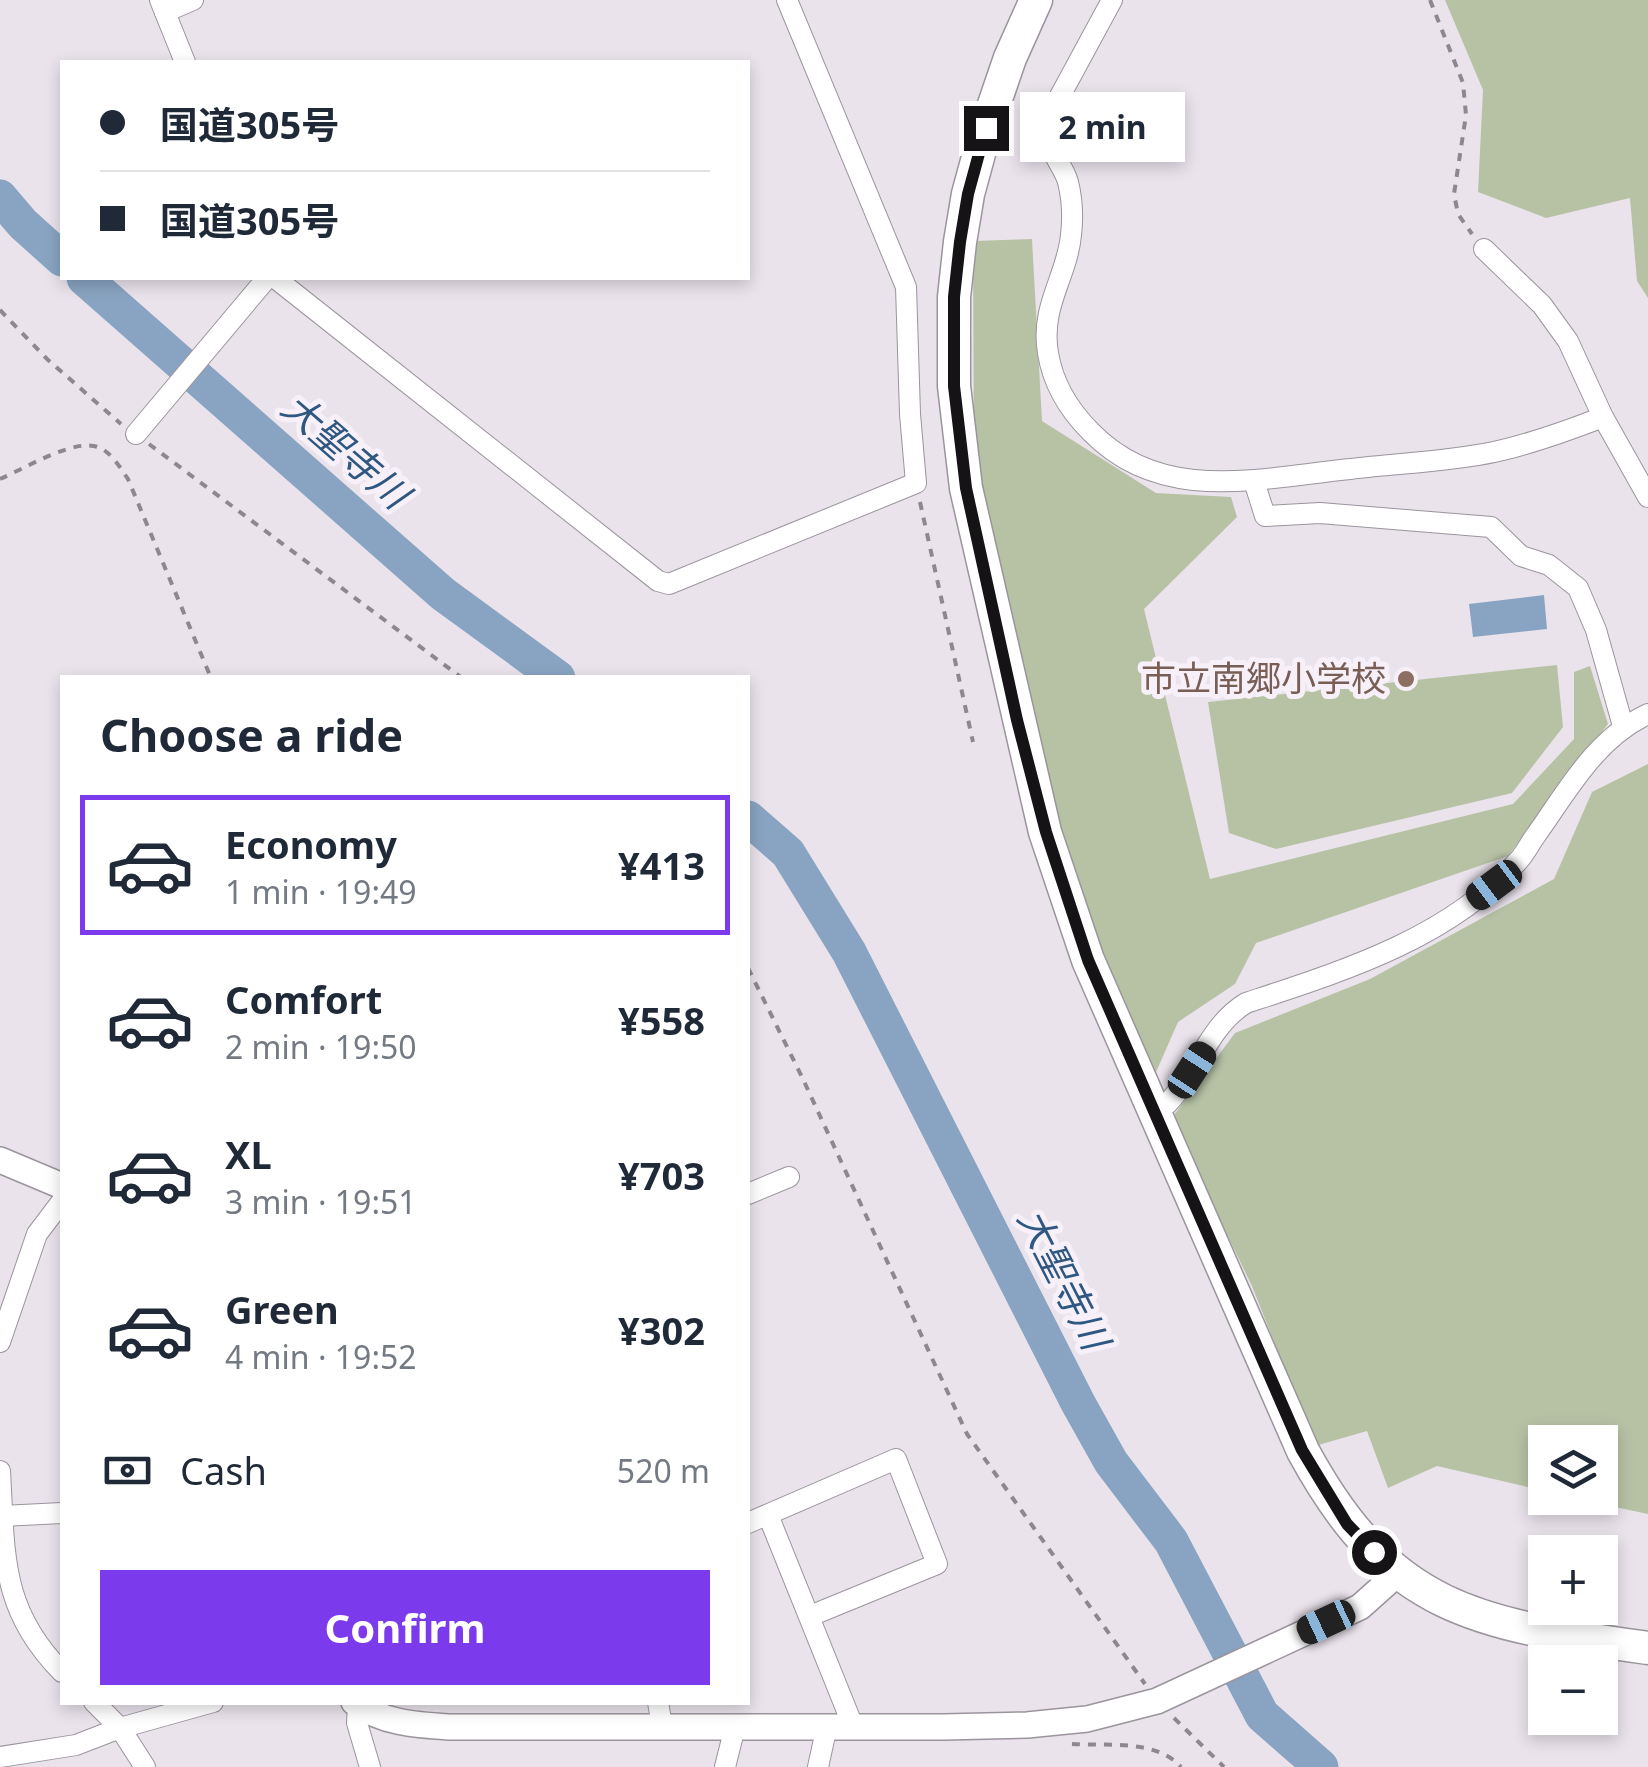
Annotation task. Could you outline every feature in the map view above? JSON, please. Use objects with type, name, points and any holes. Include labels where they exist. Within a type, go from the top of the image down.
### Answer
[{"type":"highway","points":[[1036,0],[1010,58],[968,194],[954,297],[954,386],[958,439],[1017,720],[1046,832],[1088,960],[1302,1450],[1347,1524],[1397,1574],[1431,1596],[1492,1620],[1648,1648]]},
{"type":"street","points":[[184,60],[163,6],[193,0]]},
{"type":"street","points":[[278,280],[658,582],[669,584],[916,483],[906,288],[787,0]]},
{"type":"street","points":[[1112,0],[1060,96],[1050,144],[1068,181],[1072,221],[1068,251],[1050,300],[1048,356],[1070,411],[1101,442],[1132,464],[1171,478],[1200,483],[1254,481],[1492,452],[1603,417]]},
{"type":"street","points":[[1484,249],[1542,306],[1568,340],[1603,417],[1648,498]]},
{"type":"street","points":[[136,434],[261,284]]},
{"type":"street","points":[[1254,481],[1265,516],[1320,513],[1491,528],[1521,556],[1549,565],[1578,588],[1596,630],[1623,726]]},
{"type":"street","points":[[1150,1104],[1167,1104],[1178,1092],[1231,1012],[1400,947],[1494,885],[1522,856],[1577,776],[1623,726],[1648,714]]},
{"type":"street","points":[[0,1160],[60,1185]]},
{"type":"street","points":[[750,1193],[788,1177]]},
{"type":"street","points":[[0,1342],[37,1234],[60,1204]]},
{"type":"street","points":[[750,1522],[896,1459],[937,1564],[810,1616]]},
{"type":"street","points":[[0,1471],[8,1590],[27,1629],[44,1655],[60,1670]]},
{"type":"street","points":[[2,1516],[60,1513]]},
{"type":"street","points":[[768,1515],[853,1726]]},
{"type":"street","points":[[358,1705],[375,1716],[449,1727],[660,1714],[735,1726],[1052,1723],[1157,1702],[1360,1606],[1397,1574]]},
{"type":"street","points":[[97,1705],[120,1728],[145,1767]]},
{"type":"street","points":[[0,1757],[76,1745],[202,1705]]},
{"type":"street","points":[[356,1705],[357,1724],[370,1767]]},
{"type":"street","points":[[725,1767],[735,1726]]},
{"type":"street","points":[[818,1767],[827,1726]]},
{"type":"path","points":[[1430,0],[1464,83],[1466,114],[1455,204],[1484,249]]},
{"type":"path","points":[[0,310],[47,359],[136,434],[458,675]]},
{"type":"path","points":[[0,479],[75,446],[88,444],[111,456],[128,479],[209,675]]},
{"type":"path","points":[[916,483],[973,742]]},
{"type":"path","points":[[750,972],[968,1434],[1157,1702],[1224,1767]]},
{"type":"path","points":[[1072,1744],[1154,1749],[1173,1758],[1180,1767]]},
{"type":"green space","points":[[1445,0],[1648,0],[1648,298],[1637,281],[1630,198],[1546,218],[1478,192],[1483,90]]},
{"type":"green space","points":[[1032,239],[1042,421],[1156,493],[1231,497],[1237,517],[1144,609],[1210,879],[1513,804],[1574,739],[1574,672],[1590,666],[1608,724],[1508,856],[1256,943],[1235,984],[1178,1022],[1153,1079],[1055,849],[974,493],[973,241]]},
{"type":"green space","points":[[1557,665],[1563,727],[1512,793],[1276,849],[1229,833],[1208,702]]},
{"type":"green space","points":[[1648,764],[1648,1514],[1618,1508],[1618,1425],[1528,1425],[1528,1487],[1437,1466],[1388,1488],[1367,1431],[1315,1446],[1252,1286],[1171,1119],[1235,1033],[1370,979],[1554,879],[1592,792]]},
{"type":"water","points":[[1544,595],[1547,629],[1473,637],[1469,604]]},
{"type":"waterway","name":"大聖寺川","points":[[0,197],[60,257]]},
{"type":"waterway","name":"大聖寺川","points":[[86,280],[443,594],[554,675]]},
{"type":"waterway","name":"大聖寺川","points":[[750,820],[788,853],[849,952],[1078,1403],[1111,1462],[1171,1541],[1262,1715],[1321,1767]]},
{"type":"place","name":"市立南郷小学校","points":[[1406,679]]},
{"type":"route","points":[[986,128],[968,194],[954,297],[958,439],[1017,720],[1046,832],[1088,960],[1302,1450],[1347,1524],[1374,1552]]}]
